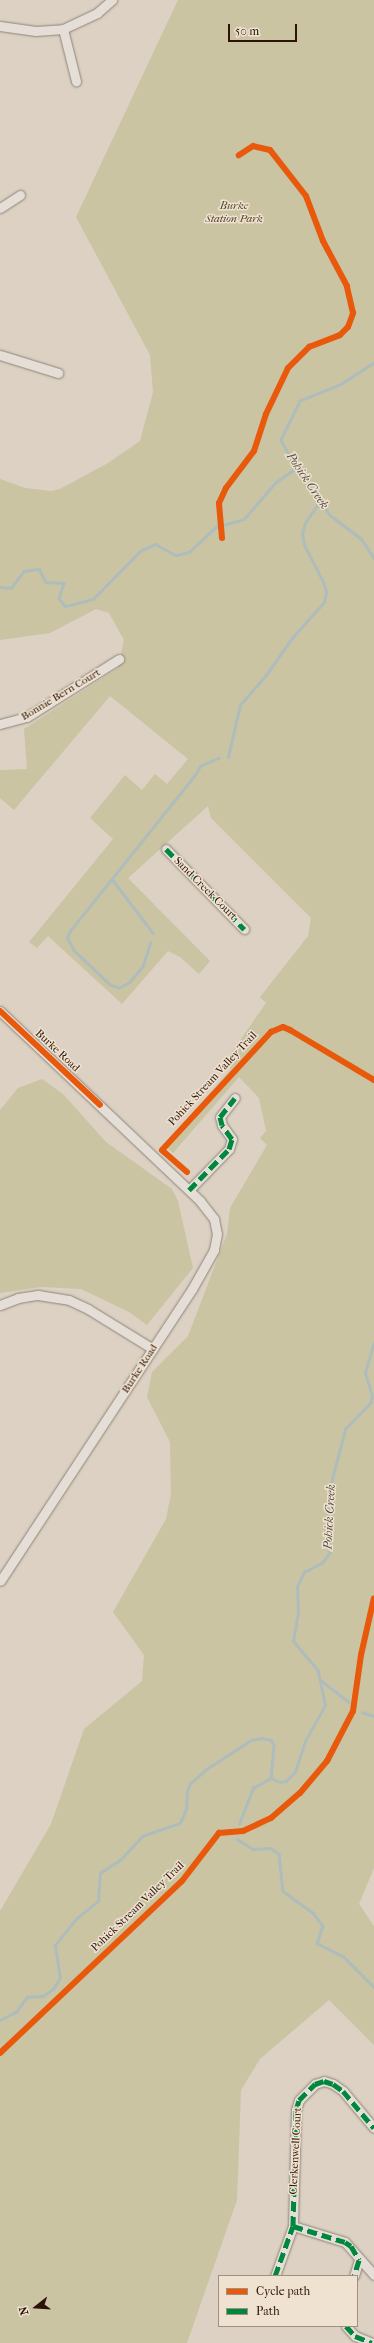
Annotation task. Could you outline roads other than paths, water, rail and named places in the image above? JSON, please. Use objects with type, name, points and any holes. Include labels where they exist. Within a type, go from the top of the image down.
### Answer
[{"type":"street","points":[[0,26],[36,31],[62,29],[97,12],[112,0]]},
{"type":"street","points":[[62,29],[76,81]]},
{"type":"street","points":[[0,208],[20,195]]},
{"type":"street","points":[[0,355],[58,373]]},
{"type":"street","name":"Bonnie Bern Court","points":[[0,724],[27,717],[119,659]]},
{"type":"street","name":"Sand Creek Court","points":[[166,849],[244,929]]},
{"type":"street","name":"Burke Road","points":[[0,1011],[189,1190],[214,1219],[216,1242],[211,1257],[192,1289],[0,1578]]},
{"type":"street","points":[[189,1190],[229,1148],[232,1138],[222,1125],[220,1117],[235,1098]]},
{"type":"street","points":[[0,1305],[18,1298],[38,1295],[69,1300],[88,1309],[153,1349]]},
{"type":"street","name":"Clerkenwell Court","points":[[275,2275],[293,2226],[296,2110],[305,2092],[324,2082],[334,2084],[343,2091],[374,2128]]},
{"type":"street","points":[[293,2226],[345,2242],[359,2260],[374,2275]]},
{"type":"street","points":[[354,2275],[359,2260]]},
{"type":"street","points":[[347,2327],[355,2336],[372,2343]]},
{"type":"waterway","name":"Pohick Creek","points":[[374,363],[342,384],[300,401],[281,440],[296,468],[330,515],[361,538],[374,558]]},
{"type":"waterway","points":[[0,587],[11,588],[24,571],[39,569],[46,582],[64,583],[59,598],[65,606],[93,599],[140,551],[155,544],[176,555],[189,552],[216,527],[244,519],[276,482],[296,468]]},
{"type":"waterway","points":[[228,757],[240,705],[266,675],[292,638],[324,602],[326,592],[323,582],[304,545],[302,533],[305,523],[320,501]]},
{"type":"waterway","points":[[151,942],[143,967],[129,983],[119,988],[110,985],[74,951],[67,938],[70,931],[195,775],[200,766],[218,758]]},
{"type":"waterway","points":[[112,879],[153,933]]},
{"type":"waterway","name":"Pohick Creek","points":[[0,2020],[16,2012],[27,1997],[43,1996],[53,1989],[60,1978],[55,1945],[77,1918],[98,1901],[100,1873],[120,1860],[142,1836],[180,1823],[186,1809],[187,1791],[190,1784],[205,1770],[251,1740],[262,1738],[271,1740],[274,1745],[271,1778],[280,1782],[286,1781],[295,1772],[305,1741],[325,1705],[318,1671],[293,1641],[298,1613],[297,1587],[304,1572],[322,1563],[330,1552],[328,1508],[332,1479],[345,1429],[371,1402],[372,1396],[365,1373],[374,1342]]},
{"type":"waterway","points":[[322,1681],[349,1702]]},
{"type":"waterway","points":[[362,1712],[374,1716]]},
{"type":"waterway","points":[[239,1824],[253,1788],[271,1778]]},
{"type":"waterway","points":[[237,1839],[253,1849],[271,1848],[279,1854],[283,1891],[313,1913],[323,1926],[317,1943],[343,1956],[374,1987]]},
{"type":"park label","name":"Burke Station Park","points":[[234,213]]}]
